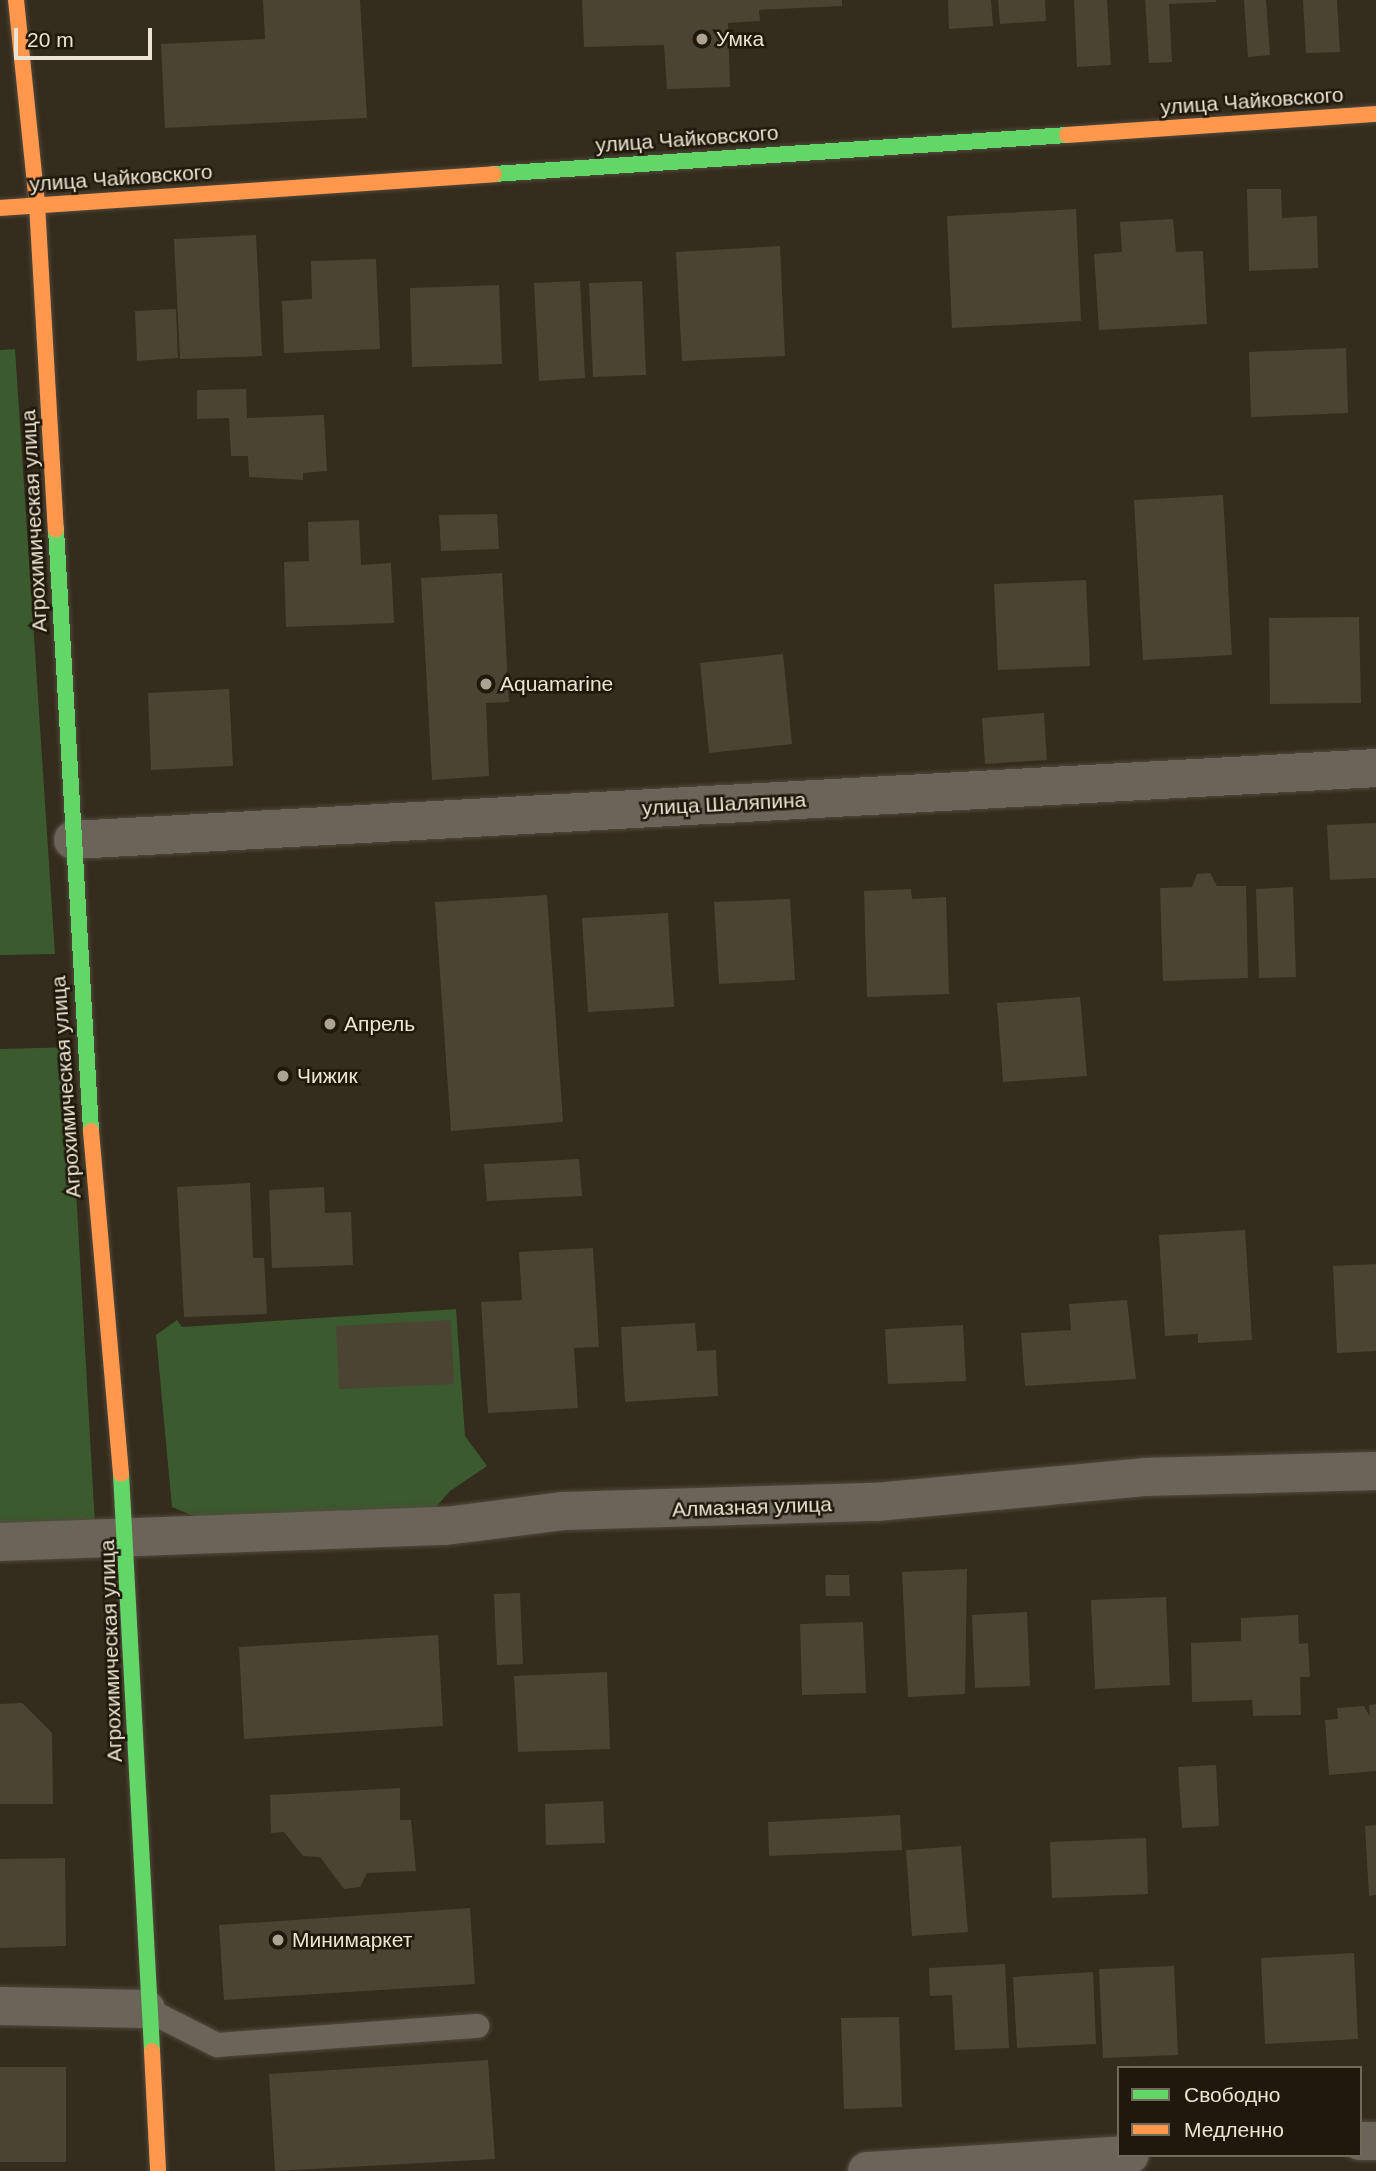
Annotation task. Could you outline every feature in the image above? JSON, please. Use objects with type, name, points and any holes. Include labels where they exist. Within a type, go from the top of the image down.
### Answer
[{"type":"street","name":"Агрохимическая улица","points":[[16,0],[37,204],[98,1248],[128,1540],[146,2009],[158,2171]]},
{"type":"street","name":"улица Чайковского","points":[[0,208],[1376,114]]},
{"type":"street","name":"улица Шаляпина","points":[[73,840],[1376,768]]},
{"type":"street","name":"Алмазная улица","points":[[0,1542],[128,1540],[445,1526],[564,1511],[876,1502],[1144,1477],[1376,1471]]},
{"type":"street","points":[[0,2006],[146,2009]]},
{"type":"street","points":[[867,2171],[1117,2156]]},
{"type":"lane","points":[[146,2009],[217,2045],[477,2026]]},
{"type":"green space","points":[[15,349],[55,954],[0,955],[0,350]]},
{"type":"green space","points":[[76,1047],[68,1048],[95,1525],[0,1528],[0,1049]]},
{"type":"green space","points":[[456,1309],[465,1436],[487,1466],[450,1491],[421,1524],[220,1527],[172,1507],[156,1335],[177,1320],[182,1327]]},
{"type":"building","points":[[263,0],[360,0],[367,118],[165,128],[161,44],[265,39]]},
{"type":"building","points":[[582,0],[842,0],[842,6],[759,10],[760,21],[728,23],[730,87],[667,89],[664,45],[584,47]]},
{"type":"building","points":[[948,0],[991,0],[993,26],[949,29]]},
{"type":"building","points":[[998,0],[1045,0],[1046,21],[1000,24]]},
{"type":"building","points":[[1074,0],[1107,0],[1111,65],[1077,67]]},
{"type":"building","points":[[1145,0],[1216,2],[1169,4],[1172,62],[1149,63]]},
{"type":"building","points":[[1244,0],[1266,0],[1270,55],[1248,57]]},
{"type":"building","points":[[1303,0],[1337,0],[1340,52],[1306,53]]},
{"type":"building","points":[[1247,189],[1281,189],[1282,218],[1317,216],[1318,268],[1249,271]]},
{"type":"building","points":[[1076,209],[1081,321],[952,328],[947,216]]},
{"type":"building","points":[[1173,219],[1176,252],[1203,251],[1207,324],[1099,330],[1094,254],[1122,252],[1120,222]]},
{"type":"building","points":[[256,235],[262,356],[180,359],[174,239]]},
{"type":"building","points":[[780,246],[785,356],[682,361],[676,252]]},
{"type":"building","points":[[376,259],[380,349],[284,353],[282,301],[312,299],[311,261]]},
{"type":"building","points":[[580,281],[585,378],[539,381],[534,283]]},
{"type":"building","points":[[642,281],[646,375],[593,377],[589,283]]},
{"type":"building","points":[[499,285],[502,364],[412,367],[410,288]]},
{"type":"building","points":[[176,309],[178,358],[137,361],[135,311]]},
{"type":"building","points":[[1346,348],[1348,413],[1251,417],[1249,352]]},
{"type":"building","points":[[246,389],[247,418],[324,415],[327,471],[303,473],[303,480],[249,477],[248,456],[231,456],[229,418],[197,419],[197,390]]},
{"type":"building","points":[[1223,495],[1232,655],[1143,660],[1134,500]]},
{"type":"building","points":[[497,514],[499,549],[441,551],[439,515]]},
{"type":"building","points":[[359,520],[361,565],[391,563],[394,623],[286,627],[284,562],[309,561],[308,522]]},
{"type":"building","points":[[502,573],[509,702],[486,703],[489,776],[432,780],[421,578]]},
{"type":"building","points":[[1086,580],[1090,666],[998,670],[994,584]]},
{"type":"building","points":[[1359,617],[1361,703],[1270,704],[1269,618]]},
{"type":"building","points":[[783,654],[792,744],[709,753],[700,663]]},
{"type":"building","points":[[229,689],[233,766],[151,770],[148,693]]},
{"type":"building","points":[[1044,713],[1047,760],[985,764],[982,718]]},
{"type":"building","points":[[1376,823],[1376,878],[1330,880],[1327,825]]},
{"type":"building","points":[[1210,873],[1217,886],[1246,886],[1248,978],[1163,981],[1160,888],[1192,887],[1197,874]]},
{"type":"building","points":[[1293,887],[1296,977],[1259,978],[1256,889]]},
{"type":"building","points":[[911,889],[912,899],[946,897],[949,994],[867,997],[864,891]]},
{"type":"building","points":[[547,895],[563,1122],[451,1131],[435,902]]},
{"type":"building","points":[[790,899],[795,980],[719,984],[714,902]]},
{"type":"building","points":[[668,913],[674,1007],[588,1012],[582,918]]},
{"type":"building","points":[[1080,997],[1087,1076],[1003,1082],[997,1003]]},
{"type":"building","points":[[579,1159],[582,1196],[487,1201],[484,1164]]},
{"type":"building","points":[[250,1183],[253,1258],[264,1258],[267,1314],[184,1317],[177,1187]]},
{"type":"building","points":[[324,1187],[325,1213],[351,1212],[353,1265],[272,1268],[269,1190]]},
{"type":"building","points":[[1245,1230],[1252,1340],[1198,1343],[1198,1334],[1165,1336],[1159,1235]]},
{"type":"building","points":[[593,1248],[599,1347],[574,1348],[578,1408],[488,1413],[481,1302],[522,1300],[519,1252]]},
{"type":"building","points":[[1376,1264],[1376,1351],[1337,1353],[1333,1266]]},
{"type":"building","points":[[1127,1300],[1136,1379],[1025,1386],[1021,1333],[1071,1330],[1069,1304]]},
{"type":"building","points":[[451,1320],[454,1384],[339,1389],[336,1326]]},
{"type":"building","points":[[695,1323],[697,1351],[716,1350],[718,1396],[625,1402],[621,1327]]},
{"type":"building","points":[[963,1325],[966,1381],[888,1384],[885,1329]]},
{"type":"building","points":[[967,1569],[965,1694],[908,1697],[902,1572]]},
{"type":"building","points":[[825,1575],[849,1575],[850,1596],[826,1596]]},
{"type":"building","points":[[520,1593],[523,1664],[497,1665],[494,1594]]},
{"type":"building","points":[[1166,1597],[1170,1685],[1095,1689],[1091,1600]]},
{"type":"building","points":[[1027,1612],[1030,1686],[975,1688],[972,1615]]},
{"type":"building","points":[[1298,1615],[1299,1644],[1308,1643],[1310,1677],[1300,1677],[1301,1715],[1253,1716],[1252,1700],[1192,1702],[1191,1643],[1241,1641],[1241,1618]]},
{"type":"building","points":[[863,1622],[866,1693],[802,1695],[800,1624]]},
{"type":"building","points":[[438,1635],[443,1726],[244,1739],[239,1647]]},
{"type":"building","points":[[607,1672],[610,1749],[518,1752],[514,1676]]},
{"type":"building","points":[[22,1703],[52,1733],[53,1804],[0,1804],[0,1704]]},
{"type":"building","points":[[1376,1704],[1376,1771],[1329,1775],[1325,1720],[1338,1719],[1337,1708],[1364,1706],[1370,1717],[1369,1705]]},
{"type":"building","points":[[1216,1765],[1219,1826],[1182,1828],[1178,1767]]},
{"type":"building","points":[[400,1788],[400,1820],[411,1820],[416,1871],[367,1873],[360,1887],[344,1889],[320,1857],[303,1856],[284,1832],[271,1833],[270,1795]]},
{"type":"building","points":[[603,1801],[605,1843],[546,1845],[545,1804]]},
{"type":"building","points":[[900,1815],[902,1850],[769,1856],[768,1822]]},
{"type":"building","points":[[1376,1825],[1376,1895],[1369,1896],[1365,1826]]},
{"type":"building","points":[[1146,1838],[1148,1894],[1052,1898],[1050,1842]]},
{"type":"building","points":[[961,1846],[968,1932],[912,1936],[906,1850]]},
{"type":"building","points":[[65,1858],[66,1946],[0,1948],[0,1859]]},
{"type":"building","points":[[470,1908],[475,1984],[224,2000],[219,1925]]},
{"type":"building","points":[[1354,1953],[1358,2039],[1265,2044],[1261,1958]]},
{"type":"building","points":[[1005,1964],[1009,2048],[955,2050],[952,1995],[930,1996],[929,1968]]},
{"type":"building","points":[[1174,1966],[1178,2055],[1103,2058],[1099,1969]]},
{"type":"building","points":[[1093,1972],[1096,2044],[1017,2048],[1013,1977]]},
{"type":"building","points":[[899,2017],[902,2107],[844,2109],[841,2018]]},
{"type":"building","points":[[488,2060],[495,2159],[275,2171],[269,2074]]},
{"type":"building","points":[[0,2067],[66,2067],[66,2162],[0,2162]]},
{"type":"traffic: fast","points":[[494,174],[1067,135]]},
{"type":"traffic: fast","points":[[56,529],[91,1131]]},
{"type":"traffic: fast","points":[[121,1474],[152,2051]]},
{"type":"traffic: slow","points":[[16,0],[37,204],[56,529]]},
{"type":"traffic: slow","points":[[1067,135],[1376,114]]},
{"type":"traffic: slow","points":[[0,208],[494,174]]},
{"type":"traffic: slow","points":[[91,1131],[121,1474]]},
{"type":"traffic: slow","points":[[152,2051],[158,2171]]},
{"type":"place","name":"Умка","points":[[702,39]]},
{"type":"place","name":"Aquamarine","points":[[486,684]]},
{"type":"place","name":"Апрель","points":[[330,1024]]},
{"type":"place","name":"Чижик","points":[[283,1076]]},
{"type":"place","name":"Минимаркет","points":[[278,1940]]}]
